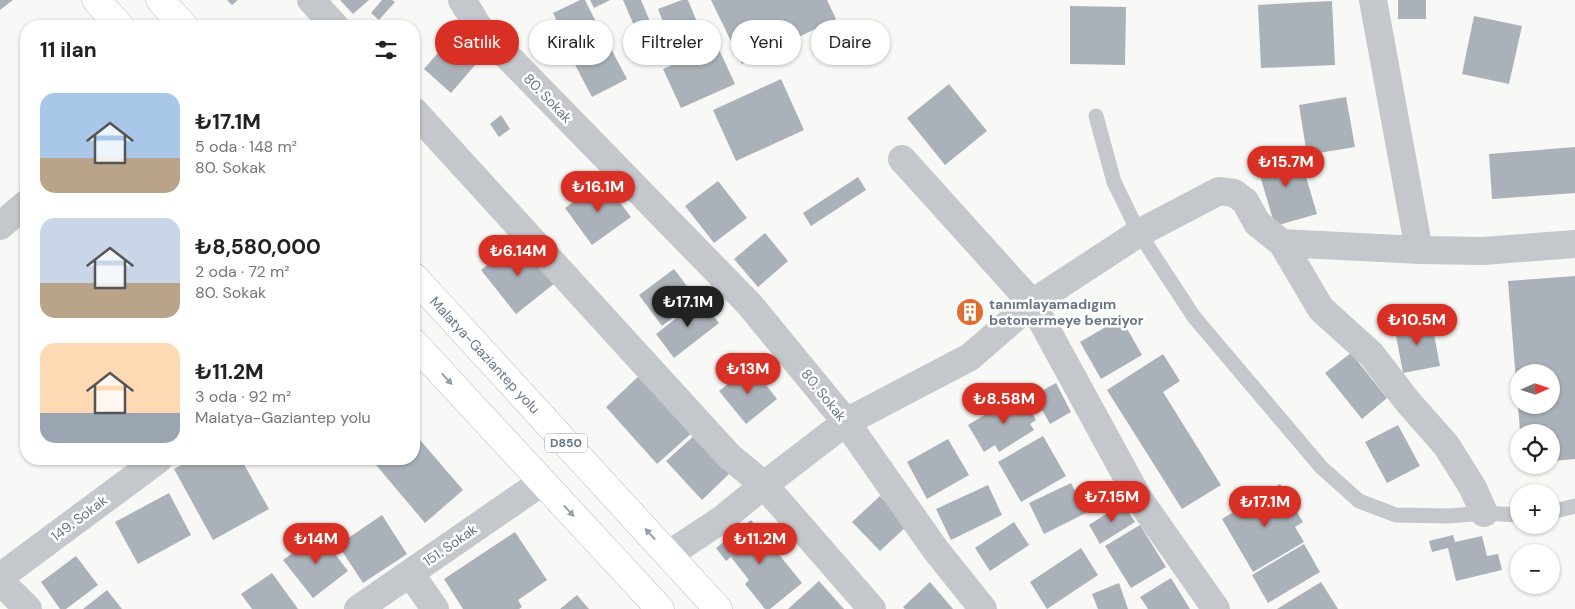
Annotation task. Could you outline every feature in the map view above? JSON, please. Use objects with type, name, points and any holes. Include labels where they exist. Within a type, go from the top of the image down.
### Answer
[{"type":"highway","points":[[96,0],[114,20]]},
{"type":"highway","points":[[160,0],[178,20]]},
{"type":"highway","name":"Malatya-Gaziantep yolu","points":[[420,284],[718,609]]},
{"type":"highway","points":[[420,350],[660,609]]},
{"type":"street","points":[[311,0],[329,20]]},
{"type":"street","name":"80. Sokak","points":[[462,0],[478,26],[750,305],[846,422],[935,549],[983,609]]},
{"type":"street","points":[[1373,0],[1419,250]]},
{"type":"street","points":[[420,118],[729,456],[764,485],[872,609]]},
{"type":"street","points":[[902,159],[1032,303],[1139,499],[1216,609]]},
{"type":"street","points":[[668,555],[721,520],[846,422],[970,357],[1032,303],[1139,233],[1219,191],[1234,193],[1245,201],[1257,223],[1282,243],[1321,309],[1370,354],[1408,402],[1446,445],[1473,488],[1484,513]]},
{"type":"street","points":[[0,226],[20,209]]},
{"type":"street","points":[[1282,243],[1419,250],[1483,251],[1575,244]]},
{"type":"street","name":"149. Sokak","points":[[0,577],[151,465]]},
{"type":"street","name":"151. Sokak","points":[[358,609],[542,482]]},
{"type":"street","points":[[410,573],[435,609]]},
{"type":"street","points":[[0,581],[28,609]]},
{"type":"lane","points":[[1096,116],[1114,182],[1139,233],[1194,317],[1321,467],[1359,501],[1396,515],[1449,516],[1484,513],[1510,514]]},
{"type":"lane","points":[[1560,510],[1575,506]]},
{"type":"building","points":[[0,0],[13,0],[0,10]]},
{"type":"building","points":[[227,0],[238,0],[232,5]]},
{"type":"building","points":[[340,0],[369,0],[353,14]]},
{"type":"building","points":[[382,0],[392,0],[395,2],[379,20],[371,13]]},
{"type":"building","points":[[580,0],[585,0],[595,20],[556,20],[553,13]]},
{"type":"building","points":[[590,0],[610,0],[594,8]]},
{"type":"building","points":[[623,0],[641,0],[649,20],[632,20]]},
{"type":"building","points":[[682,0],[688,0],[696,20],[662,20],[658,9]]},
{"type":"building","points":[[711,0],[827,0],[836,19],[811,20],[811,31],[801,36],[801,20],[731,20],[731,41]]},
{"type":"building","points":[[1398,0],[1426,0],[1426,19],[1398,19]]},
{"type":"building","points":[[1332,1],[1335,65],[1261,68],[1258,5]]},
{"type":"building","points":[[1070,6],[1126,7],[1125,65],[1070,64]]},
{"type":"building","points":[[1474,16],[1522,26],[1509,84],[1462,74]]},
{"type":"building","points":[[613,52],[627,79],[592,97],[575,65],[613,65]]},
{"type":"building","points":[[721,54],[735,84],[681,108],[663,69],[672,65],[721,65]]},
{"type":"building","points":[[435,56],[435,65],[475,65],[451,93],[424,69]]},
{"type":"building","points":[[781,79],[804,130],[736,161],[713,110]]},
{"type":"building","points":[[949,84],[987,131],[945,165],[907,118]]},
{"type":"building","points":[[1346,97],[1355,147],[1307,155],[1299,105]]},
{"type":"building","points":[[501,115],[510,129],[499,137],[490,124]]},
{"type":"building","points":[[1575,147],[1575,193],[1492,199],[1489,154]]},
{"type":"building","points":[[1298,150],[1317,214],[1275,226],[1256,162]]},
{"type":"building","points":[[858,177],[866,190],[811,226],[803,213]]},
{"type":"building","points":[[603,180],[631,217],[592,245],[565,208]]},
{"type":"building","points":[[718,181],[747,218],[714,243],[685,206]]},
{"type":"building","points":[[765,233],[788,261],[758,287],[734,259]]},
{"type":"building","points":[[519,239],[555,283],[516,314],[481,270]]},
{"type":"building","points":[[674,269],[697,299],[662,326],[639,295]]},
{"type":"building","points":[[1575,276],[1575,459],[1560,460],[1560,424],[1519,424],[1519,414],[1560,414],[1560,364],[1515,364],[1508,281]]},
{"type":"building","points":[[701,299],[719,323],[674,358],[656,334]]},
{"type":"building","name":"tanımlayamadıgım betonermeye benziyor","points":[[974,299],[983,316],[966,325],[957,307]]},
{"type":"building","points":[[1121,318],[1142,355],[1101,379],[1080,342]]},
{"type":"building","points":[[1431,318],[1440,366],[1403,373],[1394,325]]},
{"type":"building","points":[[1351,353],[1387,398],[1362,419],[1325,373]]},
{"type":"building","points":[[1163,354],[1180,381],[1163,392],[1221,485],[1182,509],[1107,390]]},
{"type":"building","points":[[751,366],[777,399],[746,424],[719,391]]},
{"type":"building","points":[[642,373],[694,431],[657,464],[606,407]]},
{"type":"building","points":[[1056,383],[1071,412],[1050,424],[1034,395]]},
{"type":"building","points":[[1020,393],[1036,420],[1030,424],[1034,430],[999,452],[995,445],[984,452],[968,425]]},
{"type":"building","points":[[1398,425],[1420,466],[1387,483],[1365,442]]},
{"type":"building","points":[[696,434],[731,472],[702,500],[666,461]]},
{"type":"building","points":[[1043,436],[1066,476],[1021,502],[998,462]]},
{"type":"building","points":[[948,439],[969,475],[927,499],[907,462]]},
{"type":"building","points":[[420,440],[463,490],[425,523],[376,465],[420,465]]},
{"type":"building","points":[[181,465],[244,465],[269,509],[213,540],[174,469]]},
{"type":"building","points":[[1071,483],[1086,513],[1044,534],[1029,503]]},
{"type":"building","points":[[1280,484],[1303,522],[1295,527],[1304,542],[1253,572],[1222,519]]},
{"type":"building","points":[[988,485],[1002,515],[951,540],[936,509]]},
{"type":"building","points":[[169,493],[191,535],[138,564],[115,522]]},
{"type":"building","points":[[880,496],[907,526],[880,551],[852,522]]},
{"type":"building","points":[[1123,503],[1135,522],[1100,544],[1089,525]]},
{"type":"building","points":[[382,515],[407,554],[363,583],[338,545]]},
{"type":"building","points":[[751,520],[802,583],[770,609],[765,609],[745,584],[749,580],[731,557],[726,561],[716,548]]},
{"type":"building","points":[[1014,522],[1029,545],[990,571],[975,548]]},
{"type":"building","points":[[1140,525],[1166,567],[1131,588],[1105,546]]},
{"type":"building","points":[[515,532],[547,580],[518,600],[522,607],[519,609],[463,609],[444,579]]},
{"type":"building","points":[[319,533],[348,571],[313,598],[283,560]]},
{"type":"building","points":[[1453,535],[1455,542],[1482,536],[1487,556],[1498,554],[1502,570],[1456,581],[1448,548],[1432,552],[1429,541]]},
{"type":"building","points":[[1304,544],[1320,572],[1268,603],[1252,575]]},
{"type":"building","points":[[1081,548],[1098,575],[1047,609],[1030,582]]},
{"type":"building","points":[[76,556],[98,585],[66,609],[60,609],[41,582]]},
{"type":"building","points":[[272,573],[298,609],[252,609],[241,594]]},
{"type":"building","points":[[1171,578],[1190,609],[1148,609],[1140,597]]},
{"type":"building","points":[[819,581],[844,609],[788,609]]},
{"type":"building","points":[[930,582],[953,609],[905,609],[903,607]]},
{"type":"building","points":[[1321,582],[1338,609],[1277,609]]},
{"type":"building","points":[[1119,583],[1128,609],[1098,609],[1092,594]]},
{"type":"building","points":[[107,590],[122,609],[83,609]]},
{"type":"building","points":[[577,595],[589,609],[560,609]]},
{"type":"place","name":"tanımlayamadıgım betonermeye benziyor","points":[[970,312]]}]
